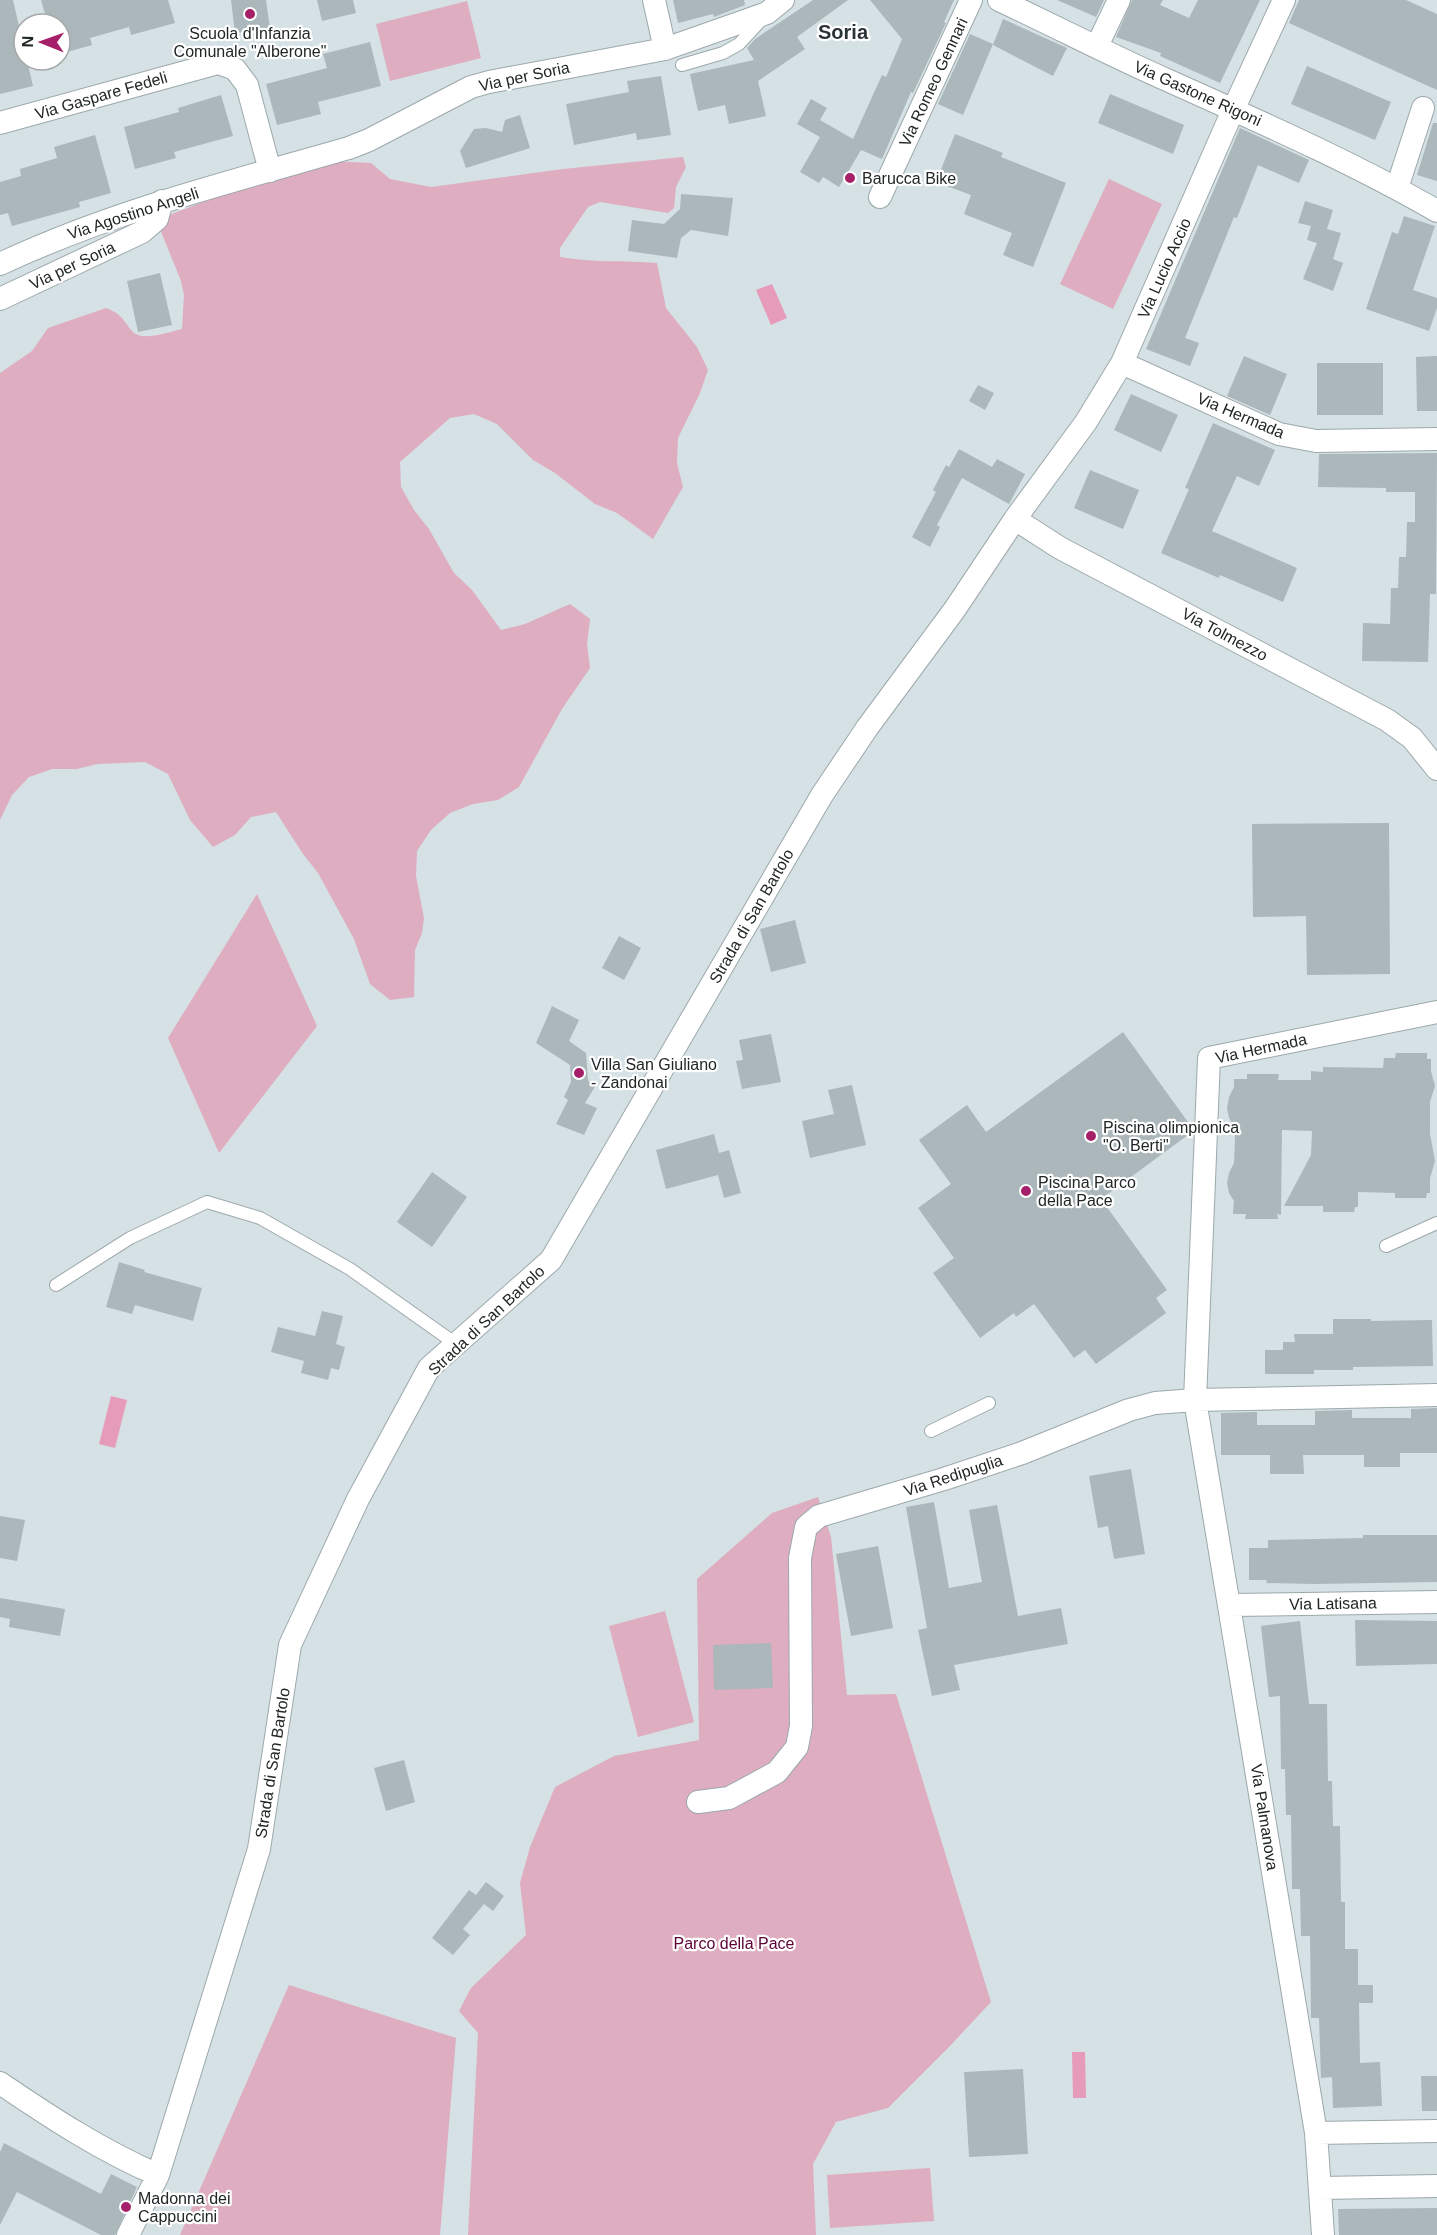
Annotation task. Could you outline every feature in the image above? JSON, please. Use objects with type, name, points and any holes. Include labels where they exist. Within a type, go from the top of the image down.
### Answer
[{"type":"street","points":[[654,0],[665,48]]},
{"type":"street","name":"Via Romeo Gennari","points":[[880,197],[971,0]]},
{"type":"street","name":"Via Gastone Rigoni","points":[[999,0],[1166,80],[1234,108],[1397,188],[1437,211]]},
{"type":"street","points":[[1097,46],[1119,0]]},
{"type":"street","name":"Via Lucio Accio","points":[[1015,519],[1086,422],[1122,363],[1284,0]]},
{"type":"street","name":"Via per Soria","points":[[270,171],[369,140],[471,87],[489,81],[665,48],[775,7]]},
{"type":"street","name":"Via Gaspare Fedeli","points":[[0,123],[218,63],[235,69],[247,86],[270,171]]},
{"type":"street","points":[[1397,188],[1423,108]]},
{"type":"street","name":"Via Agostino Angeli","points":[[0,264],[53,239],[162,201],[270,171]]},
{"type":"street","name":"Via per Soria","points":[[0,298],[142,232],[156,219],[162,201]]},
{"type":"street","name":"Via Hermada","points":[[1122,363],[1278,434],[1316,441],[1437,439]]},
{"type":"street","name":"Via Tolmezzo","points":[[1015,519],[1060,548],[1387,720],[1434,755]]},
{"type":"street","name":"Strada di San Bartolo","points":[[128,2235],[158,2175],[259,1850],[290,1645],[358,1499],[429,1368],[551,1260],[822,795],[867,728],[955,609],[1015,519]]},
{"type":"street","name":"Via Hermada","points":[[1195,1400],[1209,1058],[1437,1012]]},
{"type":"street","name":"Via Redipuglia","points":[[698,1802],[729,1798],[777,1772],[797,1747],[801,1726],[800,1558],[806,1527],[819,1516],[1022,1453],[1129,1410],[1155,1403],[1195,1400],[1437,1395]]},
{"type":"street","name":"Via Palmanova","points":[[1195,1400],[1316,2133],[1323,2235]]},
{"type":"street","name":"Via Latisana","points":[[1230,1605],[1437,1602]]},
{"type":"street","points":[[0,2083],[127,2162],[158,2175]]},
{"type":"street","points":[[1316,2133],[1437,2131]]},
{"type":"street","points":[[1321,2188],[1437,2186]]},
{"type":"lane","points":[[682,65],[723,52],[739,44],[775,7]]},
{"type":"lane","points":[[56,1285],[130,1238],[207,1202],[260,1218],[350,1269],[456,1344]]},
{"type":"lane","points":[[1386,1246],[1437,1223]]},
{"type":"lane","points":[[931,1431],[989,1403]]},
{"type":"green space","points":[[467,1],[481,58],[390,81],[376,24]]},
{"type":"green space","points":[[683,157],[686,167],[676,187],[674,208],[668,213],[600,202],[588,207],[560,248],[560,257],[657,263],[666,308],[697,347],[708,370],[700,393],[678,438],[677,463],[683,487],[653,539],[617,513],[595,504],[555,473],[533,460],[497,424],[474,414],[450,418],[400,462],[401,487],[414,510],[429,529],[454,573],[472,590],[501,630],[525,624],[570,604],[590,619],[587,644],[590,668],[562,709],[519,787],[498,800],[473,804],[450,813],[431,830],[417,851],[416,876],[424,918],[422,933],[415,950],[414,997],[390,1000],[370,984],[354,939],[318,873],[276,812],[251,817],[235,835],[213,847],[190,820],[168,774],[145,762],[97,764],[77,769],[52,769],[29,777],[12,795],[0,820],[0,373],[32,351],[48,328],[106,308],[118,314],[135,334],[141,336],[155,336],[182,329],[184,295],[181,281],[160,229],[166,216],[230,192],[331,161],[371,163],[390,179],[431,187],[563,169]]},
{"type":"green space","points":[[1109,179],[1162,204],[1113,309],[1060,284]]},
{"type":"green space","points":[[257,894],[317,1026],[219,1153],[168,1038]]},
{"type":"green space","name":"Parco della Pace","points":[[818,1497],[831,1537],[847,1695],[896,1694],[991,2002],[888,2108],[836,2122],[813,2164],[816,2235],[468,2235],[478,2033],[459,2011],[471,1988],[526,1935],[520,1883],[530,1847],[555,1787],[614,1756],[699,1740],[697,1579],[772,1513]]},
{"type":"green space","points":[[665,1611],[694,1722],[638,1737],[609,1626]]},
{"type":"green space","points":[[289,1985],[456,2038],[440,2235],[180,2235]]},
{"type":"green space","points":[[930,2168],[934,2221],[830,2228],[827,2175]]},
{"type":"shaded area","points":[[772,284],[787,318],[771,325],[756,290]]},
{"type":"shaded area","points":[[111,1396],[127,1400],[115,1448],[99,1444]]},
{"type":"shaded area","points":[[1072,2052],[1085,2052],[1086,2098],[1073,2098]]},
{"type":"building","points":[[0,0],[13,0],[16,12],[12,12],[12,72],[30,72],[33,86],[0,94]]},
{"type":"building","points":[[41,0],[168,0],[175,23],[131,35],[129,27],[90,38],[92,45],[72,51],[72,12],[44,12]]},
{"type":"building","name":"Scuola d'Infanzia Comunale \"Alberone\"","points":[[231,0],[266,0],[270,29],[235,33]]},
{"type":"building","points":[[317,0],[353,0],[356,13],[322,21]]},
{"type":"building","points":[[673,0],[744,0],[745,5],[714,17],[713,14],[678,23]]},
{"type":"building","points":[[813,0],[848,0],[797,37],[805,49],[758,81],[766,116],[729,124],[725,105],[698,111],[690,74],[754,60],[747,48],[755,39]]},
{"type":"building","points":[[870,0],[954,0],[944,22],[946,23],[913,93],[911,92],[882,159],[861,150],[839,187],[823,177],[819,183],[800,172],[820,137],[797,124],[811,99],[827,108],[820,120],[853,139],[882,75],[886,77],[902,39]]},
{"type":"building","points":[[1057,0],[1104,0],[1096,17]]},
{"type":"building","points":[[1132,0],[1163,0],[1160,5],[1189,18],[1198,0],[1260,0],[1220,83],[1160,56],[1161,53],[1116,37]]},
{"type":"building","points":[[1299,0],[1406,0],[1437,14],[1437,90],[1289,23]]},
{"type":"building","points":[[1003,19],[1067,48],[1053,76],[993,45]]},
{"type":"building","points":[[970,34],[993,44],[963,115],[938,104]]},
{"type":"building","points":[[370,42],[381,86],[318,102],[321,114],[277,125],[266,84],[327,68],[323,54]]},
{"type":"building","points":[[1307,66],[1391,102],[1375,140],[1291,104]]},
{"type":"building","points":[[661,76],[671,135],[637,140],[636,133],[574,145],[566,104],[629,92],[627,81]]},
{"type":"building","points":[[1110,94],[1184,125],[1173,154],[1098,123]]},
{"type":"building","points":[[221,95],[233,136],[174,152],[176,158],[135,169],[124,127],[179,112],[178,108]]},
{"type":"building","points":[[520,115],[530,148],[466,168],[460,151],[474,129],[486,128],[502,132],[505,120]]},
{"type":"building","points":[[1433,123],[1437,123],[1437,181],[1417,175]]},
{"type":"building","points":[[1240,128],[1309,160],[1299,183],[1258,165],[1237,218],[1234,217],[1185,338],[1199,343],[1190,366],[1146,349]]},
{"type":"building","points":[[955,134],[1003,153],[1001,157],[1066,183],[1033,267],[1003,255],[1012,233],[964,214],[971,195],[936,182]]},
{"type":"building","points":[[95,135],[111,193],[79,202],[80,207],[12,226],[8,213],[0,215],[0,182],[21,176],[20,169],[57,158],[54,147]]},
{"type":"building","points":[[681,194],[733,198],[728,236],[691,230],[681,238],[677,258],[628,251],[632,220],[664,224],[680,209]]},
{"type":"building","points":[[1305,201],[1333,210],[1327,229],[1341,233],[1333,259],[1343,263],[1333,291],[1303,279],[1317,243],[1307,240],[1311,226],[1298,223]]},
{"type":"building","points":[[1404,216],[1435,226],[1413,290],[1437,298],[1437,308],[1429,331],[1366,309],[1392,232],[1398,234]]},
{"type":"building","points":[[160,273],[172,325],[138,332],[127,281]]},
{"type":"building","points":[[1244,356],[1287,374],[1270,415],[1227,396]]},
{"type":"building","points":[[1437,356],[1437,411],[1417,411],[1416,357]]},
{"type":"building","points":[[1317,363],[1383,363],[1383,415],[1317,415]]},
{"type":"building","points":[[978,385],[994,393],[985,410],[969,401]]},
{"type":"building","points":[[1131,394],[1178,415],[1161,452],[1114,430]]},
{"type":"building","points":[[1213,423],[1275,450],[1259,486],[1237,476],[1212,531],[1297,568],[1283,602],[1161,553],[1189,489],[1185,488]]},
{"type":"building","points":[[959,449],[992,467],[997,459],[1025,474],[1009,504],[962,478],[937,525],[940,527],[930,547],[912,537],[936,492],[933,490],[946,465],[949,467]]},
{"type":"building","points":[[1437,453],[1436,594],[1430,594],[1428,662],[1362,661],[1363,623],[1390,624],[1391,588],[1398,588],[1399,557],[1406,557],[1407,522],[1415,522],[1415,492],[1386,492],[1386,488],[1318,487],[1319,454]]},
{"type":"building","points":[[1090,470],[1139,490],[1123,529],[1074,508]]},
{"type":"building","points":[[1389,823],[1390,974],[1307,975],[1306,916],[1253,917],[1252,824]]},
{"type":"building","points":[[795,920],[806,963],[771,972],[760,929]]},
{"type":"building","points":[[619,936],[641,948],[624,980],[602,968]]},
{"type":"building","name":"Villa San Giuliano - Zandonai","points":[[552,1006],[579,1020],[569,1041],[586,1053],[588,1081],[596,1085],[585,1103],[597,1108],[584,1135],[556,1124],[568,1100],[564,1097],[571,1082],[570,1065],[536,1043]]},
{"type":"building","name":"Piscina Parco della Pace","points":[[1123,1032],[1193,1129],[1101,1199],[1167,1290],[1156,1298],[1166,1313],[1096,1364],[1085,1350],[1074,1358],[1034,1304],[1016,1317],[1014,1313],[980,1338],[933,1273],[954,1258],[918,1208],[951,1184],[919,1140],[967,1105],[986,1132]]},
{"type":"building","points":[[771,1034],[781,1082],[742,1089],[736,1061],[743,1060],[739,1040]]},
{"type":"building","points":[[1396,1053],[1427,1053],[1427,1059],[1431,1059],[1435,1086],[1430,1102],[1430,1134],[1435,1161],[1430,1178],[1430,1193],[1427,1193],[1426,1198],[1395,1198],[1395,1193],[1358,1192],[1358,1207],[1355,1207],[1354,1212],[1323,1212],[1323,1206],[1284,1206],[1311,1155],[1312,1131],[1282,1130],[1281,1215],[1277,1214],[1278,1219],[1245,1219],[1246,1214],[1233,1214],[1234,1201],[1227,1183],[1234,1163],[1235,1138],[1234,1126],[1227,1108],[1234,1087],[1234,1079],[1247,1079],[1247,1074],[1279,1074],[1278,1080],[1311,1080],[1311,1071],[1323,1072],[1323,1067],[1383,1068],[1384,1058],[1395,1058]]},
{"type":"building","points":[[852,1085],[866,1145],[810,1158],[802,1121],[834,1114],[828,1090]]},
{"type":"building","points":[[714,1134],[719,1153],[729,1150],[741,1193],[724,1198],[718,1175],[666,1189],[656,1150]]},
{"type":"building","points":[[432,1172],[467,1197],[432,1247],[397,1222]]},
{"type":"building","points":[[119,1262],[145,1270],[144,1272],[202,1288],[193,1321],[135,1305],[132,1314],[106,1307]]},
{"type":"building","points":[[322,1311],[343,1316],[336,1344],[345,1347],[339,1370],[331,1368],[328,1380],[301,1373],[304,1361],[271,1352],[278,1327],[315,1336]]},
{"type":"building","points":[[1333,1319],[1432,1320],[1433,1366],[1353,1367],[1353,1370],[1314,1370],[1314,1374],[1265,1374],[1265,1350],[1283,1350],[1283,1342],[1295,1342],[1294,1334],[1333,1334]]},
{"type":"building","points":[[1437,1408],[1437,1453],[1400,1453],[1400,1467],[1364,1467],[1364,1455],[1303,1455],[1304,1474],[1270,1474],[1270,1455],[1221,1455],[1221,1413],[1257,1412],[1257,1425],[1315,1425],[1315,1411],[1352,1410],[1352,1418],[1411,1418],[1411,1409]]},
{"type":"building","points":[[1131,1469],[1145,1554],[1114,1559],[1108,1526],[1098,1528],[1089,1476]]},
{"type":"building","points":[[934,1502],[949,1588],[982,1582],[969,1510],[997,1505],[1018,1616],[1061,1608],[1068,1644],[954,1665],[960,1690],[932,1696],[918,1630],[927,1628],[906,1507]]},
{"type":"building","points":[[0,1516],[25,1520],[17,1561],[0,1558]]},
{"type":"building","points":[[1363,1535],[1437,1535],[1437,1582],[1314,1584],[1266,1583],[1267,1580],[1249,1580],[1249,1548],[1268,1548],[1268,1540],[1363,1538]]},
{"type":"building","points":[[878,1546],[893,1628],[851,1636],[836,1554]]},
{"type":"building","points":[[0,1598],[65,1609],[60,1636],[9,1627],[10,1619],[0,1617]]},
{"type":"building","points":[[1355,1620],[1437,1621],[1437,1664],[1356,1666]]},
{"type":"building","points":[[1300,1621],[1309,1704],[1327,1704],[1328,1781],[1332,1781],[1333,1826],[1340,1826],[1341,1902],[1345,1902],[1345,1949],[1358,1949],[1358,1985],[1373,1985],[1373,2003],[1359,2003],[1360,2063],[1380,2062],[1382,2106],[1333,2108],[1332,2077],[1321,2078],[1319,2018],[1311,2018],[1310,1936],[1301,1936],[1300,1889],[1292,1889],[1291,1815],[1286,1815],[1285,1769],[1281,1769],[1280,1696],[1269,1697],[1261,1626]]},
{"type":"building","points":[[771,1643],[773,1688],[714,1690],[713,1645]]},
{"type":"building","points":[[404,1760],[415,1802],[386,1811],[374,1768]]},
{"type":"building","points":[[486,1882],[504,1896],[493,1911],[484,1904],[463,1929],[470,1935],[453,1955],[432,1938],[469,1890],[476,1895]]},
{"type":"building","points":[[1023,2069],[1028,2154],[969,2157],[964,2072]]},
{"type":"building","points":[[1421,2076],[1437,2076],[1437,2111],[1422,2111]]},
{"type":"building","points":[[4,2143],[101,2194],[111,2174],[137,2187],[115,2235],[101,2235],[17,2192],[0,2225],[0,2152]]},
{"type":"building","points":[[1437,2208],[1437,2235],[1339,2235],[1338,2209]]},
{"type":"place","name":"Scuola d'Infanzia Comunale \"Alberone\"","points":[[250,14]]},
{"type":"place","name":"Barucca Bike","points":[[850,178]]},
{"type":"place","name":"Villa San Giuliano - Zandonai","points":[[579,1073]]},
{"type":"place","name":"Piscina olimpionica \"O. Berti\"","points":[[1091,1136]]},
{"type":"place","name":"Piscina Parco della Pace","points":[[1026,1191]]},
{"type":"place","name":"Madonna dei Cappuccini","points":[[126,2207]]},
{"type":"district","name":"Soria","points":[[843,32]]}]
